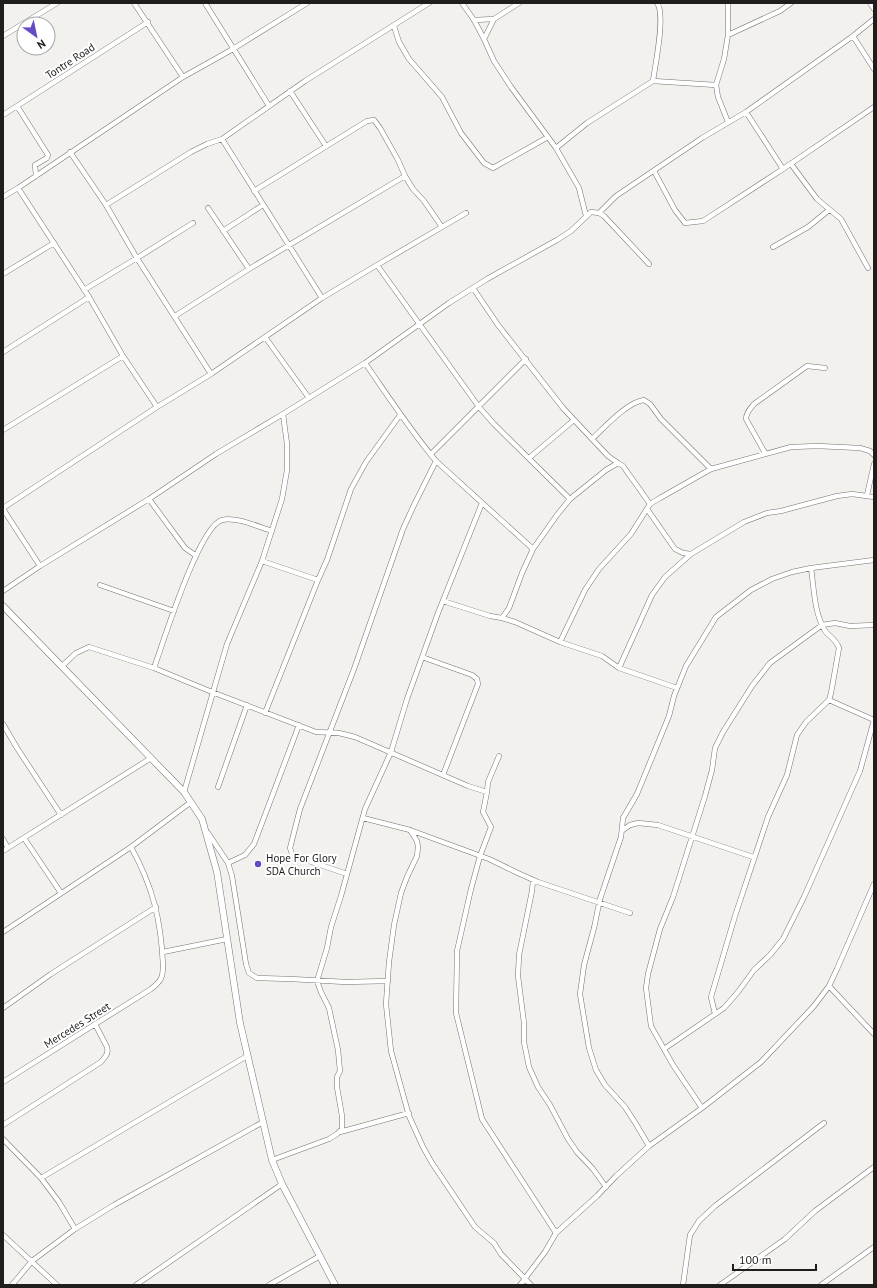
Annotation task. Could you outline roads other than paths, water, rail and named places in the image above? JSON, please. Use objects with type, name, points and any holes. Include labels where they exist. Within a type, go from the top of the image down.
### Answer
[{"type":"street","points":[[3,36],[57,3]]},
{"type":"street","points":[[134,3],[183,77]]},
{"type":"street","points":[[206,3],[269,106]]},
{"type":"street","points":[[3,197],[183,77],[234,49],[307,3]]},
{"type":"street","points":[[106,205],[191,152],[222,139],[290,91],[429,3]]},
{"type":"street","points":[[462,3],[474,20],[494,61],[510,87],[556,148],[579,188],[586,216]]},
{"type":"street","points":[[474,20],[494,19],[519,3]]},
{"type":"street","points":[[653,81],[659,44],[661,9],[657,3]]},
{"type":"street","points":[[728,3],[728,35],[724,59],[716,85],[718,97],[728,122]]},
{"type":"street","points":[[728,35],[780,11],[791,3]]},
{"type":"street","points":[[870,3],[874,9]]},
{"type":"street","points":[[484,39],[494,19]]},
{"type":"street","points":[[3,591],[40,566],[149,499],[216,454],[365,363],[449,303],[505,268],[543,249],[570,231],[591,212],[599,212],[616,196],[702,138],[746,112],[853,36],[874,19]]},
{"type":"street","name":"Tontre Road","points":[[3,115],[148,22]]},
{"type":"street","points":[[394,26],[399,42],[409,60],[442,97],[461,132],[484,163],[488,166],[493,168],[548,137]]},
{"type":"street","points":[[853,36],[874,70]]},
{"type":"street","points":[[556,148],[587,123],[653,81],[716,85]]},
{"type":"street","points":[[290,91],[326,146]]},
{"type":"street","points":[[18,106],[48,155],[35,165],[36,176]]},
{"type":"street","points":[[654,171],[675,210],[685,223],[703,221],[791,164],[874,107]]},
{"type":"street","points":[[746,112],[783,169]]},
{"type":"street","points":[[254,191],[367,121],[374,120],[380,128],[413,189],[424,201],[442,227]]},
{"type":"street","points":[[222,139],[322,298]]},
{"type":"street","points":[[70,152],[106,205],[137,258],[211,374]]},
{"type":"street","points":[[791,164],[812,193],[844,224],[868,268]]},
{"type":"street","points":[[175,316],[289,244],[405,176]]},
{"type":"street","points":[[18,188],[89,297],[123,356],[157,407]]},
{"type":"street","points":[[223,231],[264,205]]},
{"type":"street","points":[[208,208],[249,269]]},
{"type":"street","points":[[773,247],[808,227],[829,210]]},
{"type":"street","points":[[599,212],[623,235],[649,264]]},
{"type":"street","points":[[40,566],[4,506],[157,407],[211,374],[322,298],[466,213]]},
{"type":"street","points":[[84,290],[193,222]]},
{"type":"street","points":[[3,274],[54,243]]},
{"type":"street","points":[[377,265],[479,407],[494,424],[570,499]]},
{"type":"street","points":[[473,288],[498,325],[563,408],[608,456],[623,466],[675,549],[682,553],[691,554]]},
{"type":"street","points":[[3,352],[89,297]]},
{"type":"street","points":[[265,337],[309,398]]},
{"type":"street","points":[[3,430],[123,356]]},
{"type":"street","points":[[431,454],[526,359]]},
{"type":"street","points":[[365,363],[400,415],[436,461],[533,549]]},
{"type":"street","points":[[765,453],[746,419],[749,409],[807,366],[825,368]]},
{"type":"street","points":[[592,439],[623,411],[640,400],[644,400],[650,404],[661,419],[711,469]]},
{"type":"street","points":[[184,792],[227,644],[262,560],[282,499],[287,470],[287,444],[283,414]]},
{"type":"street","points":[[265,713],[327,560],[351,489],[366,462],[400,415]]},
{"type":"street","points":[[529,458],[574,420]]},
{"type":"street","points":[[560,642],[585,590],[599,569],[631,534],[648,506],[711,469],[791,447],[818,446],[860,448],[870,451],[874,455]]},
{"type":"street","points":[[347,874],[297,857],[292,854],[290,848],[300,809],[328,733],[354,669],[403,529],[436,461]]},
{"type":"street","points":[[502,618],[510,608],[522,573],[533,549],[553,520],[570,499],[606,470],[618,463]]},
{"type":"street","points":[[867,495],[874,464]]},
{"type":"street","points":[[619,668],[652,595],[665,577],[691,554],[744,522],[767,513],[781,511],[837,496],[852,494],[874,497]]},
{"type":"street","points":[[149,499],[185,548],[196,555]]},
{"type":"street","points":[[340,1132],[343,1126],[336,1087],[337,1077],[340,1071],[338,1050],[329,1008],[321,992],[318,981],[331,927],[365,809],[391,752],[422,657],[482,503]]},
{"type":"street","points":[[154,668],[183,583],[196,555],[214,525],[220,520],[238,520],[272,531]]},
{"type":"street","points":[[262,560],[318,580]]},
{"type":"street","points":[[649,1146],[625,1107],[605,1085],[596,1070],[589,1048],[580,994],[584,965],[599,904],[623,830],[623,818],[637,794],[669,716],[674,696],[686,666],[716,617],[751,590],[772,579],[792,572],[811,568],[874,560]]},
{"type":"street","points":[[715,1014],[711,997],[753,857],[768,817],[787,775],[797,735],[806,722],[829,700],[839,648],[835,640],[825,631],[822,625],[817,610],[811,568]]},
{"type":"street","points":[[100,585],[174,611]]},
{"type":"street","points":[[443,601],[490,616],[515,622],[560,642],[602,656],[619,668],[677,688]]},
{"type":"street","points":[[3,606],[184,792],[202,819],[217,872],[240,1023],[272,1160],[282,1184],[335,1285]]},
{"type":"street","points":[[702,1108],[673,1065],[651,1026],[646,988],[652,954],[660,929],[674,897],[709,782],[715,748],[752,686],[770,663],[822,625],[835,623],[850,626],[874,625]]},
{"type":"street","points":[[62,666],[76,653],[89,647],[154,668],[316,732],[347,734],[468,786],[487,792]]},
{"type":"street","points":[[422,657],[477,678],[478,684],[442,775]]},
{"type":"street","points":[[664,1049],[724,1008],[754,970],[770,955],[783,939],[804,897],[860,772],[874,720],[829,700]]},
{"type":"street","points":[[218,787],[247,705]]},
{"type":"street","points":[[3,724],[61,815]]},
{"type":"street","points":[[228,863],[245,855],[254,844],[299,725]]},
{"type":"street","points":[[499,756],[488,782],[483,812],[491,827],[480,856],[457,951],[456,1013],[482,1119],[556,1233]]},
{"type":"street","points":[[3,851],[151,758]]},
{"type":"street","points":[[3,932],[131,847],[191,802]]},
{"type":"street","points":[[363,818],[410,830],[480,856],[533,880],[599,904],[630,913]]},
{"type":"street","points":[[623,830],[630,825],[648,823],[667,827],[753,857]]},
{"type":"street","points":[[205,828],[228,863],[232,876],[246,964],[249,973],[257,978],[291,978],[318,981],[388,981]]},
{"type":"street","points":[[410,830],[417,841],[417,856],[406,877],[394,925],[389,962],[386,1004],[391,1051],[409,1113],[423,1147],[472,1222],[494,1243],[501,1254],[531,1285]]},
{"type":"street","points":[[24,838],[61,893]]},
{"type":"street","points":[[3,840],[8,848]]},
{"type":"street","points":[[131,847],[147,879],[156,907],[162,952],[227,940]]},
{"type":"street","points":[[533,880],[519,955],[518,976],[524,1023],[524,1042],[529,1067],[538,1087],[550,1104],[568,1139],[606,1187]]},
{"type":"street","points":[[520,1285],[545,1252],[556,1233],[649,1146],[702,1108],[761,1062],[814,1006],[829,986],[874,884]]},
{"type":"street","points":[[3,1008],[52,974],[156,907]]},
{"type":"street","name":"Mercedes Street","points":[[3,1082],[151,989],[159,982],[163,973],[162,952]]},
{"type":"street","points":[[829,986],[874,1034]]},
{"type":"street","points":[[3,1125],[101,1062],[108,1051],[96,1024]]},
{"type":"street","points":[[41,1178],[247,1056]]},
{"type":"street","points":[[272,1160],[323,1141],[340,1132],[409,1113]]},
{"type":"street","points":[[12,1285],[32,1261],[75,1229],[114,1205],[263,1122]]},
{"type":"street","points":[[683,1285],[690,1235],[699,1221],[715,1206],[824,1122]]},
{"type":"street","points":[[3,1139],[41,1178],[59,1202],[75,1229]]},
{"type":"street","points":[[720,1285],[789,1236],[815,1211],[874,1167]]},
{"type":"street","points":[[136,1285],[282,1184]]},
{"type":"street","points":[[3,1235],[57,1285]]},
{"type":"street","points":[[821,1285],[874,1247]]},
{"type":"street","points":[[269,1285],[320,1256]]},
{"type":"street","points":[[830,1280],[834,1285]]},
{"type":"place","name":"Hope For Glory SDA Church","points":[[258,864]]}]
